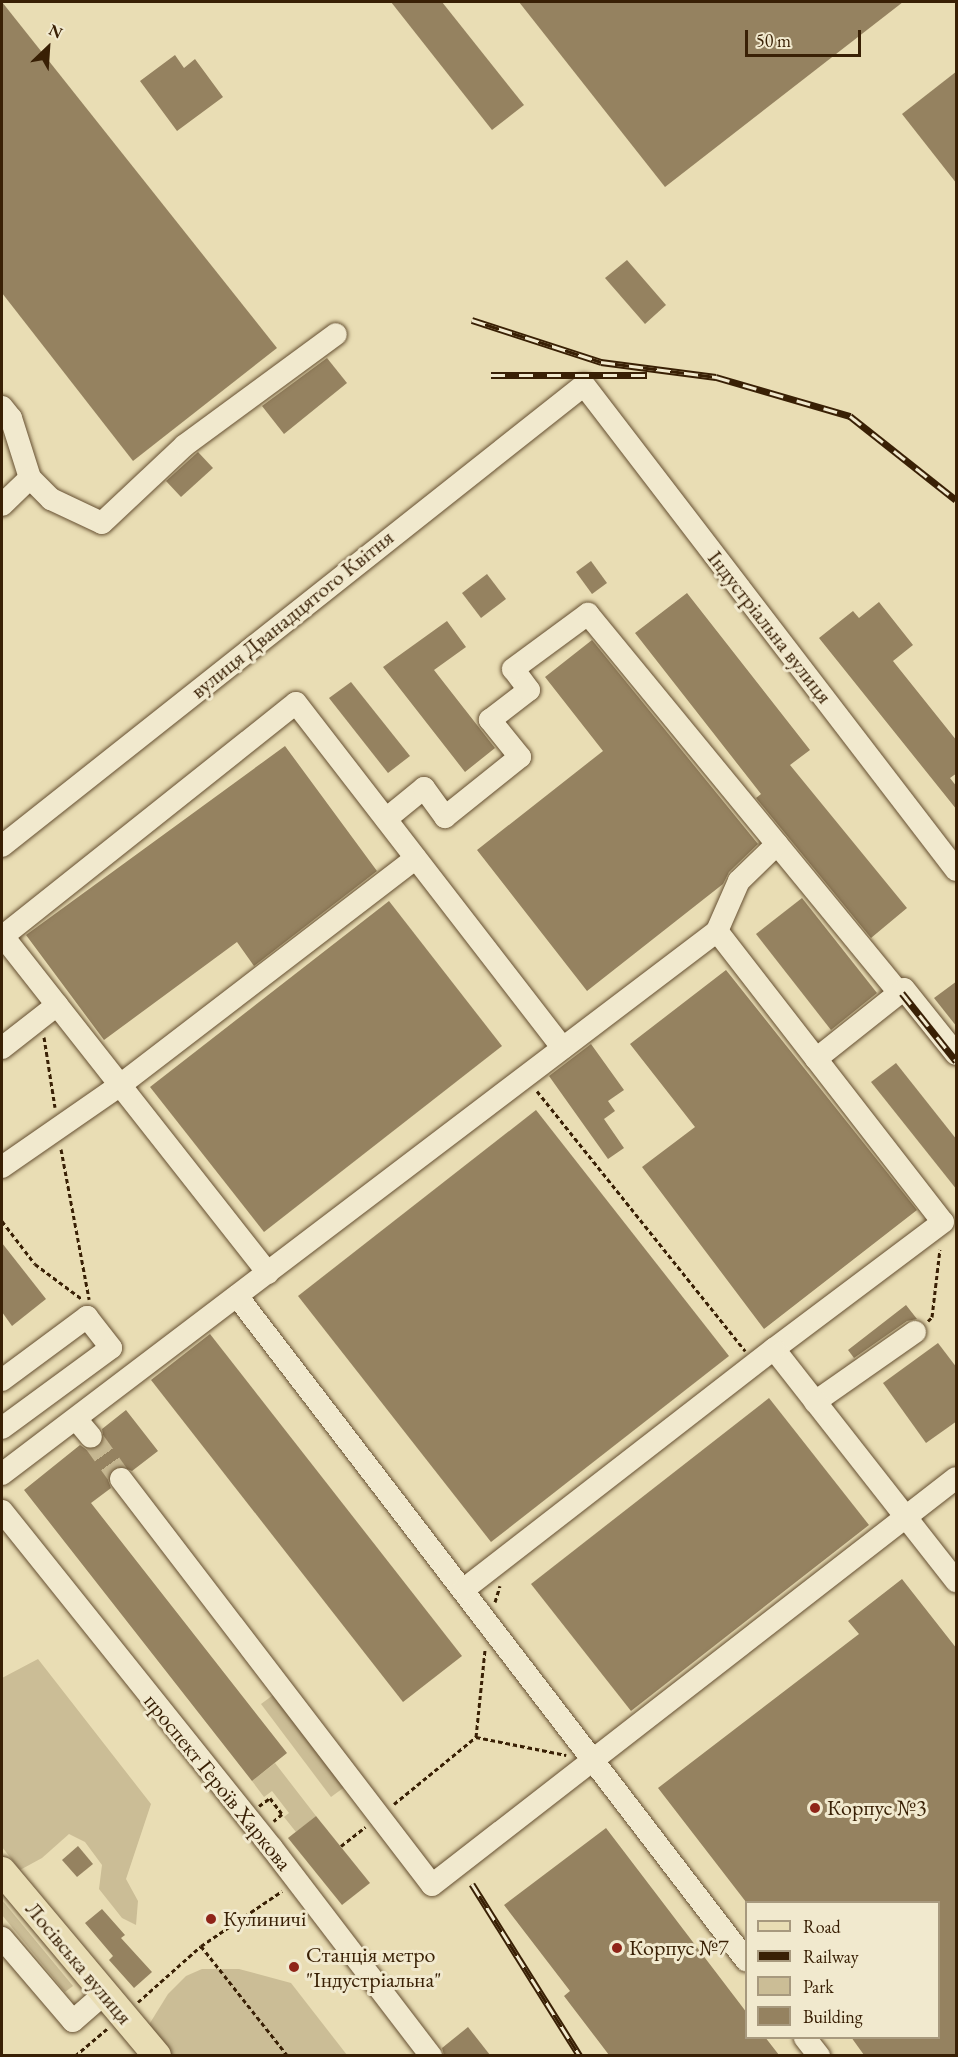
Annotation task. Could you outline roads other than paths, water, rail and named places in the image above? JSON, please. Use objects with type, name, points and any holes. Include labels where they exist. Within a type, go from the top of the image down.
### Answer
[{"type":"main road","name":"Лосівська вулиця","points":[[2,1871],[157,2055]]},
{"type":"street","points":[[2,407],[10,418],[30,478],[51,499],[102,523],[185,445],[336,334]]},
{"type":"street","name":"вулиця Дванадцятого Квітня","points":[[2,846],[584,385]]},
{"type":"street","name":"Індустріальна вулиця","points":[[584,385],[957,870]]},
{"type":"street","points":[[2,505],[30,478]]},
{"type":"street","points":[[386,819],[424,788],[445,817],[520,757],[490,720],[529,690],[513,669],[588,614],[899,993]]},
{"type":"street","points":[[267,1273],[3,936],[296,703],[563,1048]]},
{"type":"street","points":[[2,1474],[717,931],[739,881],[777,844]]},
{"type":"street","points":[[2,1167],[119,1086],[416,858]]},
{"type":"street","points":[[463,1590],[774,1349],[943,1222],[717,931]]},
{"type":"street","points":[[816,1059],[904,989],[957,1054]]},
{"type":"street","points":[[2,1048],[57,1005]]},
{"type":"street","points":[[237,1296],[745,1957]]},
{"type":"street","points":[[2,1380],[87,1317],[111,1348],[2,1425]]},
{"type":"street","points":[[815,1402],[915,1332]]},
{"type":"street","points":[[774,1349],[957,1581]]},
{"type":"street","points":[[76,1419],[91,1437]]},
{"type":"street","points":[[121,1479],[432,1885],[595,1761],[957,1478]]},
{"type":"street","name":"проспект Героїв Харкова","points":[[2,1511],[297,1881],[431,2055]]},
{"type":"street","points":[[2,1938],[73,2021],[104,1994]]},
{"type":"street","points":[[807,2039],[819,2055]]},
{"type":"tunnel","points":[[91,1437],[121,1479]]},
{"type":"railway","points":[[472,320],[601,362],[716,377],[850,416],[956,500]]},
{"type":"railway","points":[[491,375],[647,375]]},
{"type":"railway","points":[[902,993],[956,1061]]},
{"type":"railway","points":[[472,1884],[580,2056]]},
{"type":"place","name":"Корпус №3","points":[[815,1808]]},
{"type":"place","name":"Кулиничі","points":[[211,1919]]},
{"type":"place","name":"Корпус №7","points":[[617,1948]]},
{"type":"place","name":"Станція метро \"Індустріальна\"","points":[[294,1967]]}]
